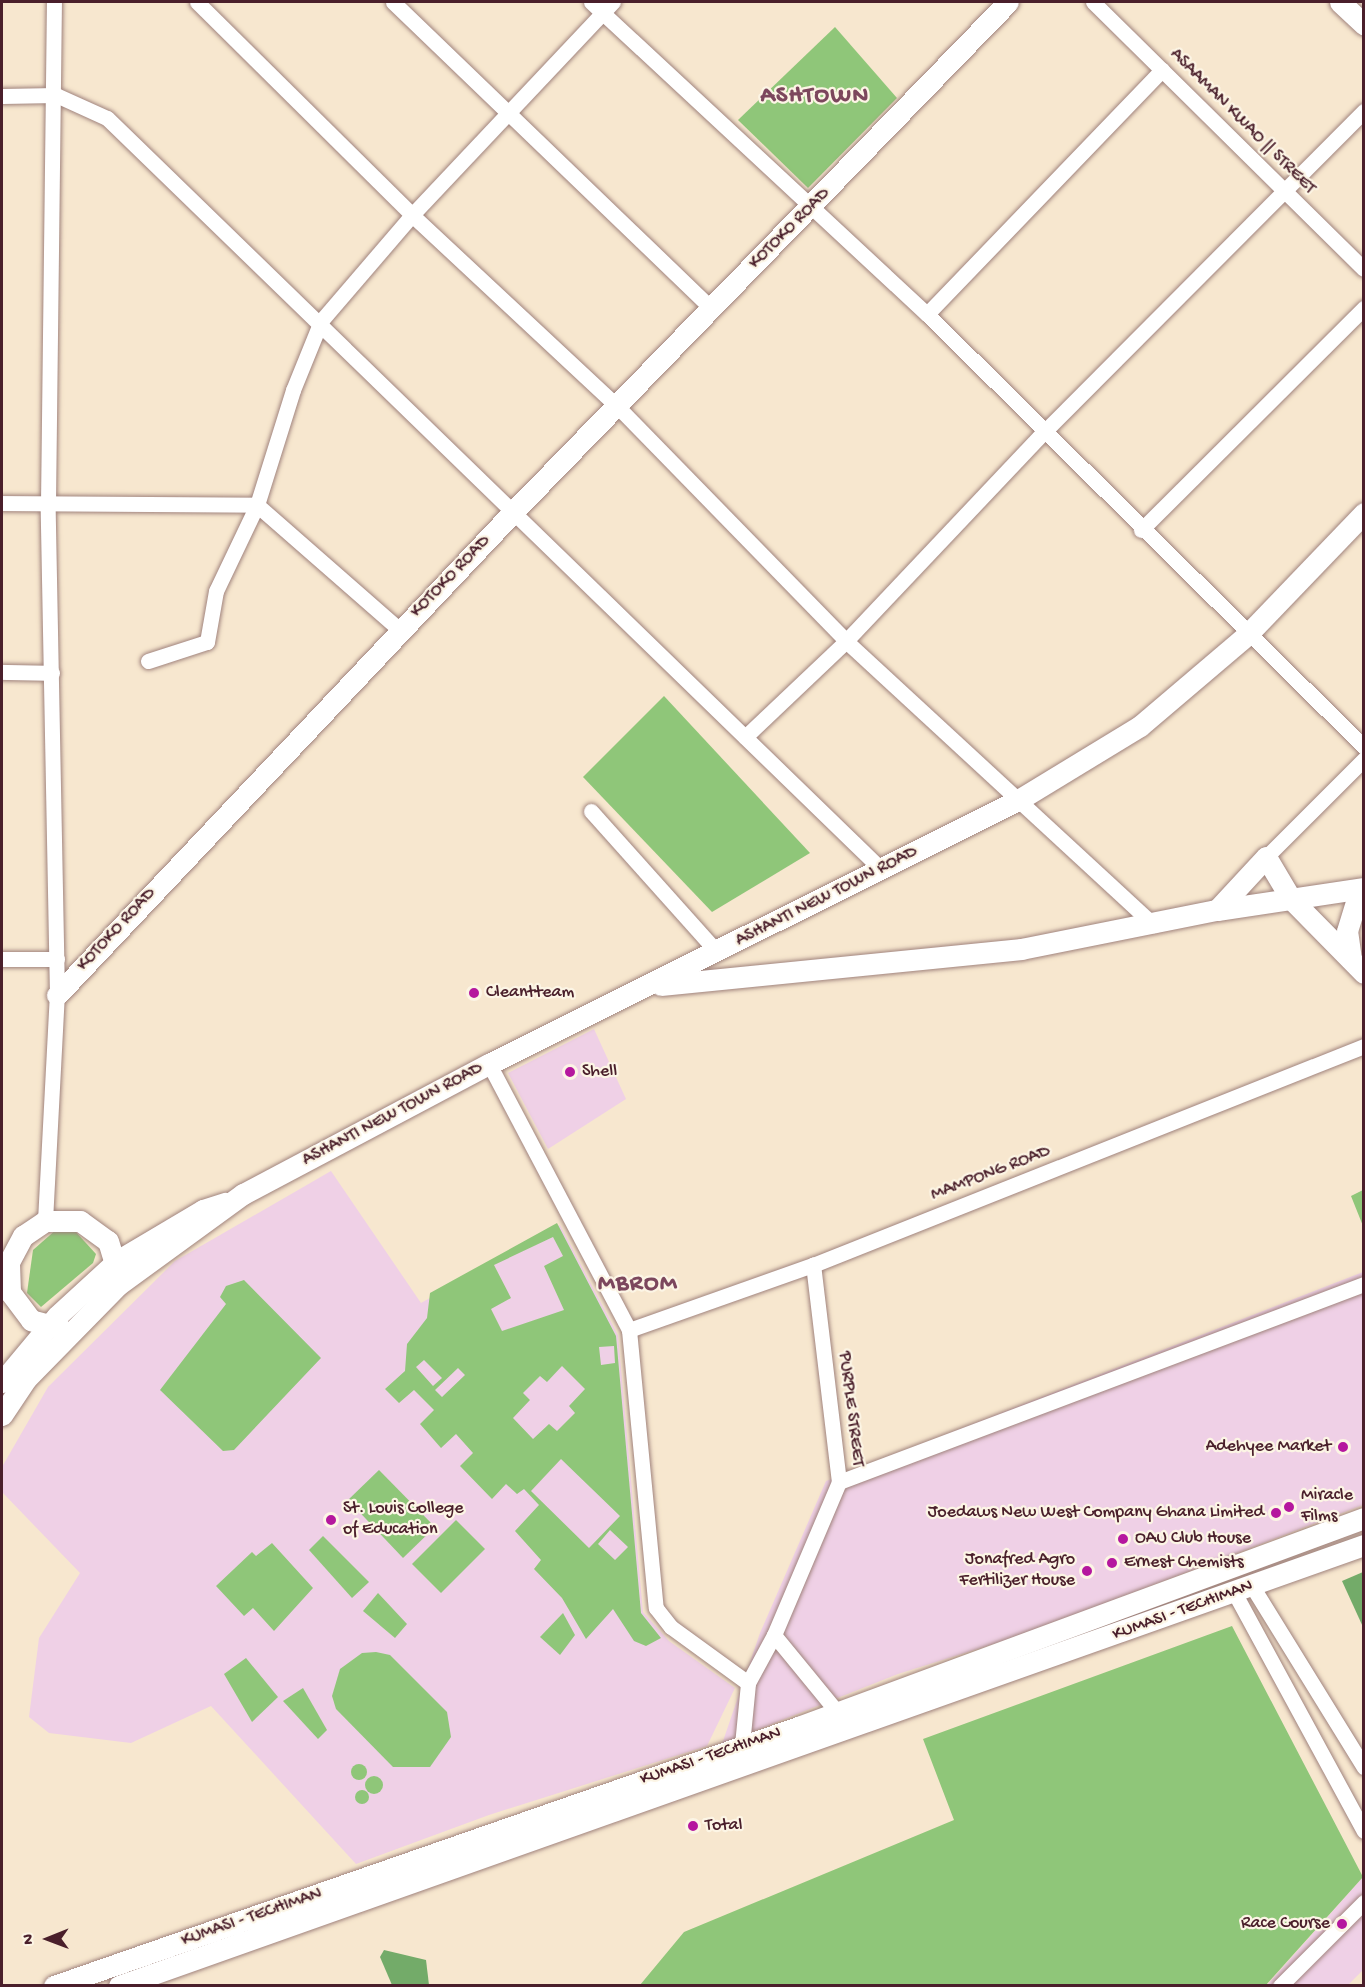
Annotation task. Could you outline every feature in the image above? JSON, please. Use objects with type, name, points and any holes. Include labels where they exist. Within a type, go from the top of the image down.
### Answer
[{"type":"street","points":[[45,1221],[57,995],[48,504],[56,94],[54,2]]},
{"type":"street","points":[[197,2],[412,215],[617,406],[846,641],[1154,925]]},
{"type":"street","points":[[393,2],[711,308]]},
{"type":"street","points":[[148,661],[207,642],[216,591],[257,506],[292,390],[321,321],[412,215],[508,112],[596,7],[613,2]]},
{"type":"street","name":"KOTOKO ROAD","points":[[57,995],[400,630],[1008,2]]},
{"type":"street","name":"ASAAMAN KWAO || STREET","points":[[1093,2],[1364,269]]},
{"type":"street","points":[[1340,2],[1364,24]]},
{"type":"street","points":[[596,7],[927,314],[1043,433],[1364,747]]},
{"type":"street","points":[[927,314],[1162,70]]},
{"type":"street","points":[[2,96],[56,94],[107,118],[321,321],[882,870]]},
{"type":"street","points":[[745,737],[846,641],[1043,433],[1364,111]]},
{"type":"street","points":[[1141,530],[1364,308]]},
{"type":"street","points":[[2,503],[257,506],[400,630]]},
{"type":"street","name":"ASHANTI NEW TOWN ROAD","points":[[2,1382],[48,1328],[117,1261],[152,1238],[234,1200],[489,1064],[651,986],[1020,800],[1140,726],[1247,635],[1364,513]]},
{"type":"street","points":[[2,672],[52,673]]},
{"type":"street","points":[[1217,910],[1266,857],[1364,759]]},
{"type":"street","points":[[591,811],[717,952]]},
{"type":"street","points":[[1266,857],[1291,899],[1357,966]]},
{"type":"street","points":[[651,986],[1010,950],[1154,925],[1217,910],[1362,889],[1347,931],[1357,966]]},
{"type":"street","points":[[2,959],[57,959]]},
{"type":"street","name":"MAMPONG ROAD","points":[[629,1330],[813,1264],[1364,1046]]},
{"type":"street","points":[[489,1064],[629,1330],[656,1608],[671,1627],[748,1683],[739,1746],[744,1768]]},
{"type":"street","name":"ASHANTI NEW TOWN ROAD","points":[[2,1415],[26,1379],[118,1285],[234,1200]]},
{"type":"street","points":[[2,1242],[23,1236],[45,1221],[80,1221],[108,1241],[117,1261],[118,1285]]},
{"type":"street","points":[[22,1357],[24,1322],[10,1294],[9,1262],[23,1236]]},
{"type":"street","points":[[108,1241],[152,1238]]},
{"type":"street","name":"PURPLE STREET","points":[[748,1683],[774,1635],[839,1482],[813,1264]]},
{"type":"street","points":[[839,1482],[1364,1284]]},
{"type":"street","points":[[10,1294],[48,1328],[75,1329]]},
{"type":"street","name":"KUMASI - TECHIMAN","points":[[54,1986],[837,1712],[1364,1518]]},
{"type":"street","name":"KUMASI - TECHIMAN","points":[[119,1986],[147,1981],[1364,1545]]},
{"type":"street","points":[[1243,1589],[1364,1767]]},
{"type":"street","points":[[1243,1589],[1364,1831]]},
{"type":"street","points":[[774,1635],[837,1712]]},
{"type":"street","points":[[1280,1986],[1364,1902]]},
{"type":"shaded area","points":[[594,1029],[626,1099],[548,1149],[508,1073]]},
{"type":"shaded area","name":"St. Louis College of Education","points":[[331,1171],[421,1303],[560,1225],[618,1335],[643,1612],[669,1641],[735,1688],[707,1746],[489,1815],[356,1864],[211,1706],[131,1743],[49,1733],[29,1717],[39,1638],[80,1573],[2,1492],[2,1467],[48,1387],[175,1261]]},
{"type":"shaded area","points":[[1363,1272],[1363,1505],[1022,1635],[898,1674],[722,1744],[760,1633],[826,1481]]},
{"type":"shaded area","name":"Race Course","points":[[1363,1877],[1363,1970],[1348,1985],[1266,1986]]},
{"type":"green space","points":[[835,27],[897,98],[808,188],[738,120]]},
{"type":"green space","points":[[664,696],[810,853],[712,912],[583,777]]},
{"type":"green space","points":[[1363,1190],[1363,1226],[1351,1196]]},
{"type":"green space","points":[[557,1223],[616,1336],[641,1613],[661,1638],[646,1646],[634,1641],[613,1609],[586,1639],[562,1598],[534,1569],[541,1560],[515,1531],[539,1505],[524,1489],[517,1494],[506,1484],[492,1499],[460,1466],[473,1453],[456,1434],[441,1448],[420,1424],[434,1410],[414,1390],[399,1403],[385,1389],[405,1371],[407,1344],[427,1318],[430,1293]],"holes":[[[553,1237],[563,1256],[544,1266],[564,1310],[502,1331],[491,1309],[511,1298],[494,1265]],[[614,1346],[615,1363],[601,1365],[599,1347]],[[424,1360],[442,1378],[433,1386],[416,1367]],[[562,1366],[585,1389],[569,1406],[575,1413],[557,1431],[549,1424],[533,1439],[513,1418],[530,1400],[523,1393],[540,1376],[547,1382]],[[458,1368],[465,1375],[442,1397],[435,1390]],[[561,1459],[620,1516],[589,1548],[531,1491]],[[610,1530],[628,1547],[615,1560],[598,1544]]]},
{"type":"green space","points":[[58,1228],[75,1231],[96,1254],[93,1263],[41,1307],[27,1293],[33,1250]]},
{"type":"green space","points":[[244,1280],[321,1358],[234,1450],[223,1451],[160,1390],[226,1304],[220,1297],[226,1286]]},
{"type":"green space","points":[[379,1470],[435,1527],[403,1558],[348,1500]]},
{"type":"green space","points":[[456,1520],[485,1549],[441,1593],[412,1564]]},
{"type":"green space","points":[[323,1536],[369,1582],[352,1598],[309,1550]]},
{"type":"green space","points":[[272,1543],[313,1588],[274,1631],[253,1608],[244,1616],[216,1586],[252,1552],[256,1556]]},
{"type":"green space","points":[[1363,1572],[1363,1627],[1342,1581]]},
{"type":"green space","points":[[378,1593],[407,1624],[395,1638],[363,1611]]},
{"type":"green space","points":[[563,1613],[575,1635],[560,1655],[540,1637]]},
{"type":"green space","points":[[1232,1626],[1363,1877],[1266,1985],[640,1985],[684,1932],[954,1820],[923,1739]]},
{"type":"green space","points":[[376,1652],[390,1655],[447,1712],[451,1737],[430,1767],[393,1767],[336,1709],[332,1696],[340,1669],[362,1653]]},
{"type":"green space","points":[[246,1658],[278,1697],[252,1722],[224,1674]]},
{"type":"green space","points":[[303,1688],[327,1730],[318,1739],[283,1701]]},
{"type":"green space","points":[[359,1764],[367,1772],[359,1780],[351,1772]]},
{"type":"green space","points":[[370,1776],[378,1776],[383,1781],[381,1792],[370,1794],[365,1789],[365,1781]]},
{"type":"green space","points":[[359,1790],[365,1790],[369,1797],[365,1804],[359,1804],[355,1800],[355,1794]]},
{"type":"green space","points":[[384,1950],[426,1960],[429,1985],[392,1985],[380,1957]]},
{"type":"place","name":"Cleantteam","points":[[474,993]]},
{"type":"place","name":"Shell","points":[[570,1072]]},
{"type":"place","name":"Adehyee Market","points":[[1343,1447]]},
{"type":"place","name":"Miracle Films","points":[[1289,1507]]},
{"type":"place","name":"Joedaws New West Company Ghana Limited","points":[[1276,1513]]},
{"type":"place","name":"St. Louis College of Education","points":[[331,1520]]},
{"type":"place","name":"OAU Club House","points":[[1123,1539]]},
{"type":"place","name":"Ernest Chemists","points":[[1112,1563]]},
{"type":"place","name":"Jonafred Agro Fertilizer House","points":[[1087,1571]]},
{"type":"place","name":"Total","points":[[693,1826]]},
{"type":"place","name":"Race Course","points":[[1342,1924]]},
{"type":"district","name":"ASHTOWN","points":[[815,97]]},
{"type":"district","name":"MBROM","points":[[638,1285]]}]
